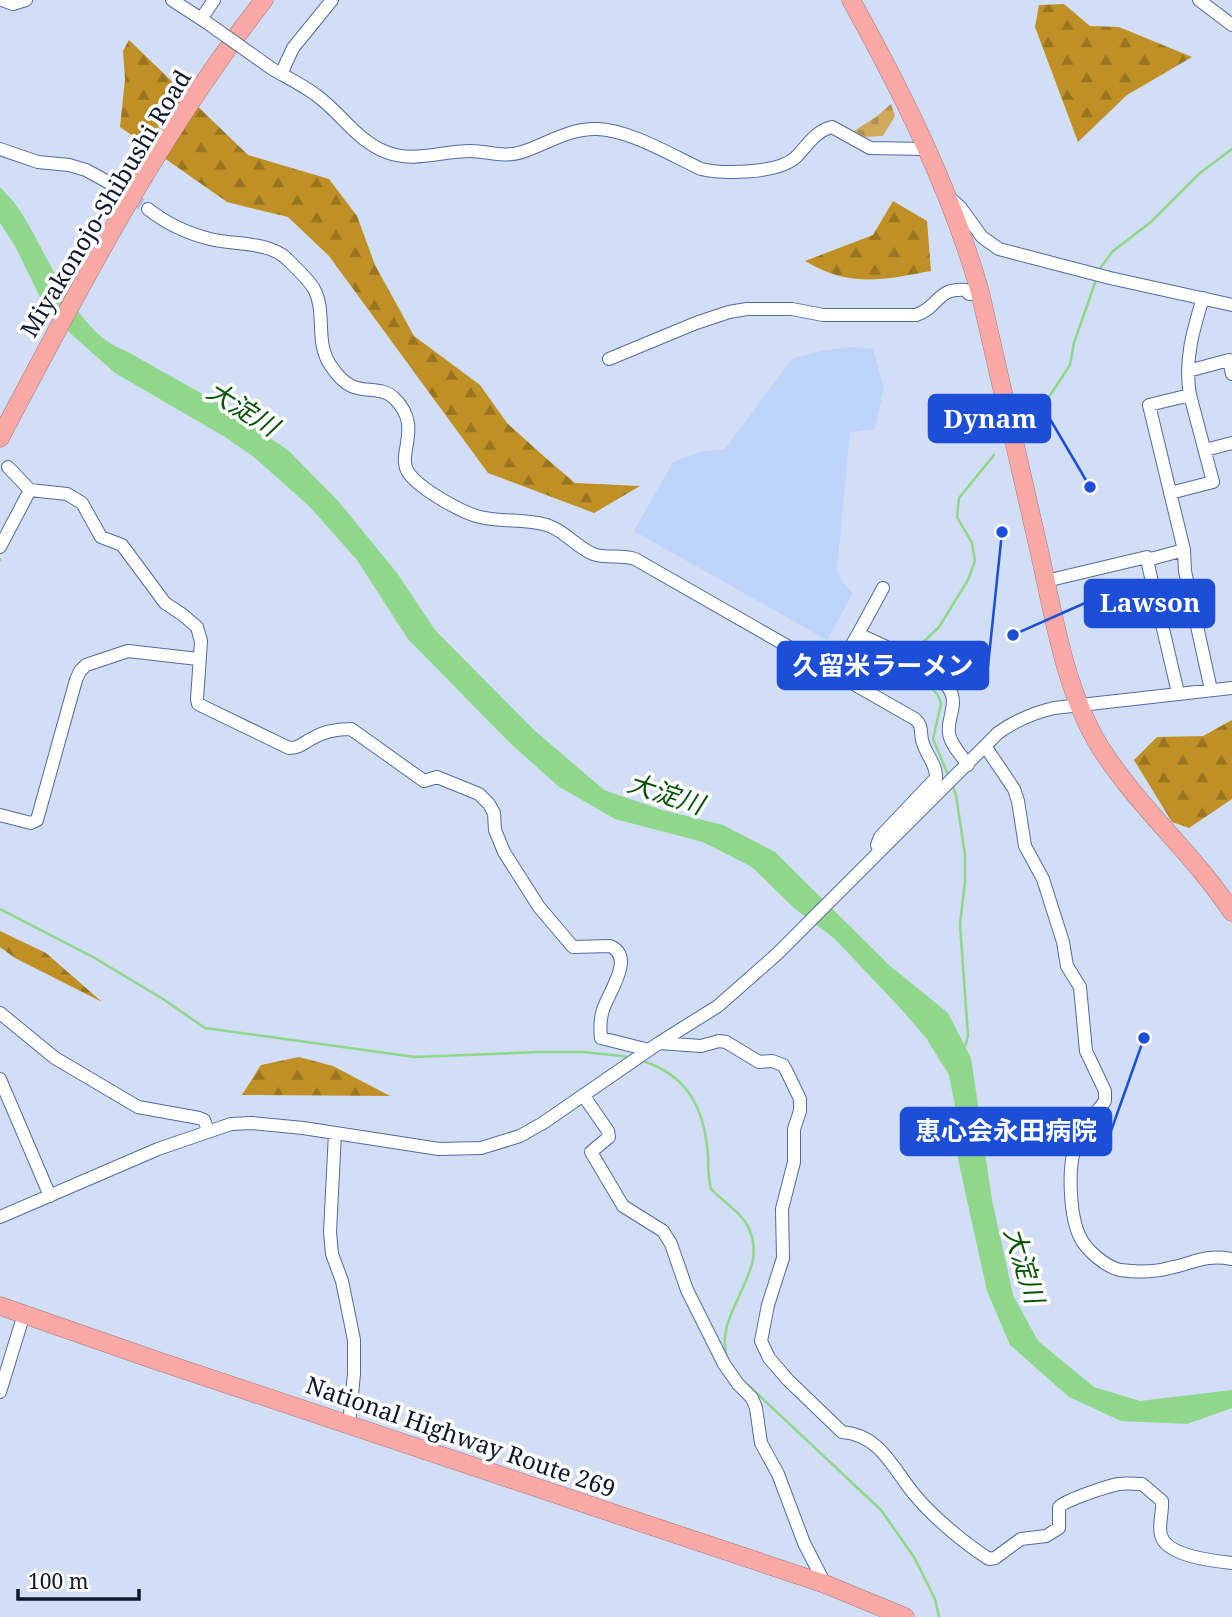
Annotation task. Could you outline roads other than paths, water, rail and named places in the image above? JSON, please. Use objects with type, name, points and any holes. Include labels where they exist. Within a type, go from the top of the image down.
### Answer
[{"type":"highway","name":"Miyakonojo-Shibushi Road","points":[[0,438],[98,256],[201,86],[264,0]]},
{"type":"highway","points":[[851,0],[925,149],[959,226],[980,292],[1060,643],[1078,704],[1100,746],[1128,786],[1218,891],[1232,912]]},
{"type":"highway","name":"National Highway Route 269","points":[[0,1306],[825,1584],[905,1617]]},
{"type":"street","points":[[2,0],[13,4],[26,0]]},
{"type":"street","points":[[172,0],[316,95],[369,144],[403,157],[466,151],[505,156],[524,152],[580,130],[596,129],[630,137],[712,172],[772,169],[787,164],[815,135],[832,127],[870,148],[925,149]]},
{"type":"street","points":[[204,20],[214,0]]},
{"type":"street","points":[[276,71],[332,0]]},
{"type":"street","points":[[1199,0],[1232,25]]},
{"type":"street","points":[[0,149],[38,162],[69,165],[86,170],[117,187]]},
{"type":"street","points":[[945,193],[961,208],[982,237],[999,249],[1110,278],[1232,305]]},
{"type":"street","points":[[148,209],[170,226],[215,240],[243,242],[275,250],[285,257],[314,288],[319,303],[320,342],[331,366],[356,388],[382,391],[393,396],[410,423],[406,465],[408,472],[438,496],[476,516],[548,525],[598,556],[635,559],[915,719],[920,724],[922,743],[937,771],[933,783],[880,837],[877,845],[880,852]]},
{"type":"street","points":[[609,359],[729,312],[771,307],[823,315],[916,315],[925,312],[942,294],[952,289],[966,290],[969,294],[980,292]]},
{"type":"street","points":[[1170,493],[1213,482],[1191,395],[1188,371],[1191,338],[1203,298]]},
{"type":"street","points":[[1188,371],[1228,360],[1232,374]]},
{"type":"street","points":[[1191,395],[1149,405],[1184,550],[1185,571],[1211,690]]},
{"type":"street","points":[[1205,450],[1232,443]]},
{"type":"street","points":[[8,467],[30,490],[67,494],[82,503],[101,537],[122,545],[166,603],[197,627],[201,641],[198,659],[198,704],[289,748],[298,748],[326,733],[351,729],[424,781],[437,777],[479,794],[494,813],[495,830],[503,852],[539,907],[573,947],[610,946],[620,954],[619,972],[601,1013],[601,1038],[645,1053],[726,1042],[759,1062],[772,1061],[783,1065],[800,1099],[800,1111],[794,1129],[794,1162],[782,1209],[783,1258],[768,1305],[761,1341],[769,1358],[788,1380],[842,1432],[850,1433],[881,1448],[914,1494],[967,1545],[989,1559],[995,1558],[1021,1539],[1046,1536],[1059,1528],[1059,1507],[1066,1500],[1118,1484],[1142,1484],[1161,1501],[1161,1538],[1169,1547],[1178,1552],[1232,1563]]},
{"type":"street","points":[[0,547],[30,490]]},
{"type":"street","points":[[1147,560],[1184,550]]},
{"type":"street","points":[[1046,581],[1147,556],[1178,693]]},
{"type":"street","points":[[835,674],[883,588]]},
{"type":"street","points":[[858,634],[919,663],[948,687],[952,696],[949,737],[967,766]]},
{"type":"street","points":[[0,815],[31,823],[37,820],[76,680],[86,665],[128,651],[198,659]]},
{"type":"street","points":[[0,1217],[158,1149],[231,1124],[252,1123],[439,1149],[481,1148],[520,1136],[718,1006],[838,893],[998,733],[1021,718],[1034,712],[1078,704],[1232,688]]},
{"type":"street","points":[[985,746],[1014,789],[1025,846],[1043,879],[1063,943],[1067,966],[1080,987],[1086,1051],[1105,1091],[1105,1101],[1088,1121],[1073,1152],[1071,1187],[1079,1236],[1105,1263],[1112,1268],[1124,1270],[1169,1268],[1211,1256],[1232,1259]]},
{"type":"street","points":[[2,1016],[55,1058],[138,1107],[199,1118],[204,1120],[208,1130]]},
{"type":"street","points":[[0,1079],[50,1196]]},
{"type":"street","points":[[583,1096],[608,1131],[609,1137],[591,1152],[623,1206],[663,1231],[671,1244],[687,1290],[724,1364],[752,1398],[761,1443],[778,1474],[804,1543],[825,1584]]},
{"type":"street","points":[[335,1133],[330,1233],[332,1254],[342,1281],[354,1340],[349,1424]]},
{"type":"street","points":[[0,1392],[24,1314]]},
{"type":"waterway","points":[[1098,271],[1113,251],[1151,222],[1200,173],[1232,149]]},
{"type":"waterway","points":[[1022,431],[1041,409],[1070,365],[1074,343],[1096,280]]},
{"type":"waterway","points":[[911,654],[939,627],[968,580],[975,561],[972,543],[957,517],[959,498],[994,455]]},
{"type":"waterway","points":[[909,664],[938,695],[941,704],[933,739],[949,777]]},
{"type":"waterway","points":[[952,784],[965,855],[960,924],[968,1036],[965,1047]]},
{"type":"waterway","points":[[0,909],[93,957],[205,1028],[415,1057],[538,1052],[584,1052],[630,1057]]},
{"type":"waterway","points":[[643,1061],[672,1076],[691,1096],[703,1123],[711,1189],[742,1218],[753,1241],[749,1274],[728,1323],[725,1340],[727,1358]]},
{"type":"waterway","points":[[748,1385],[881,1510],[914,1557],[935,1599],[939,1617]]},
{"type":"tunnel","points":[[117,187],[148,209]]},
{"type":"place","name":"Dynam","points":[[1090,487]]},
{"type":"place","name":"久留米ラーメン","points":[[1002,532]]},
{"type":"place","name":"Lawson","points":[[1013,635]]},
{"type":"place","name":"恵心会永田病院","points":[[1144,1038]]},
{"type":"water label","name":"大淀川","points":[[243,408]]},
{"type":"water label","name":"大淀川","points":[[666,793]]},
{"type":"water label","name":"大淀川","points":[[1025,1265]]}]
